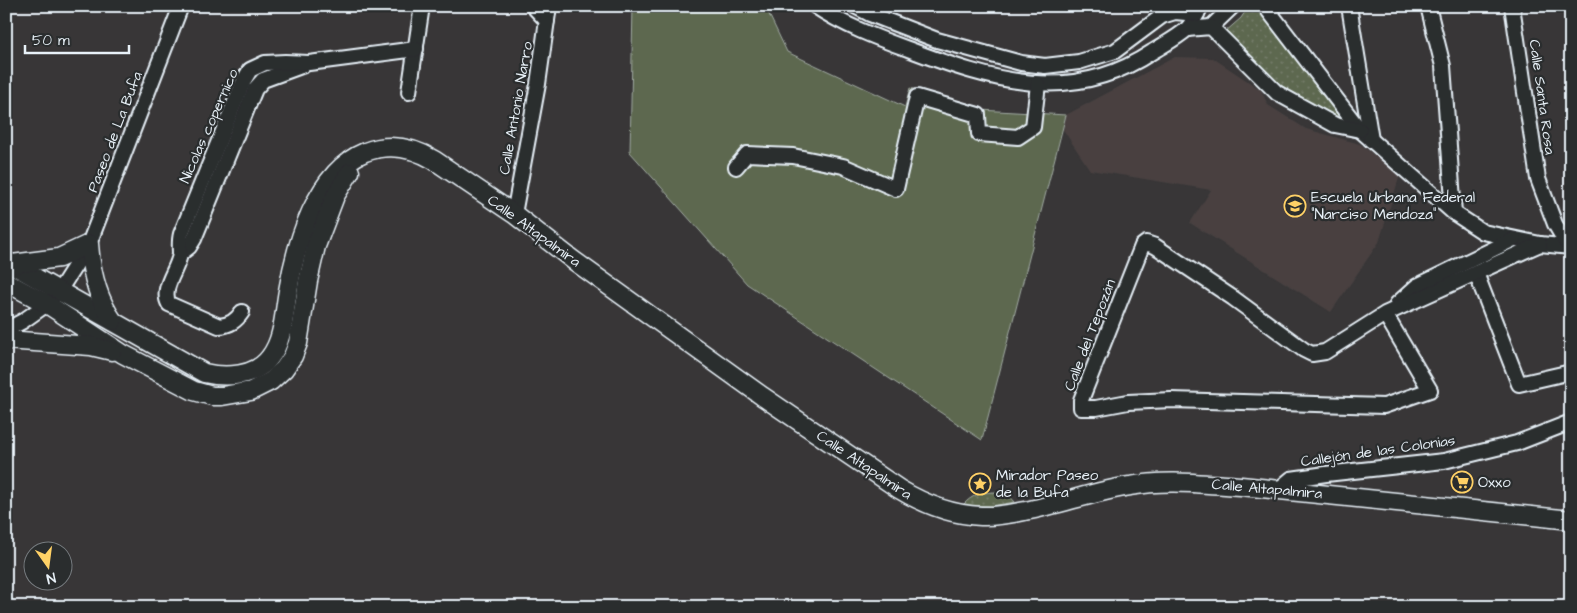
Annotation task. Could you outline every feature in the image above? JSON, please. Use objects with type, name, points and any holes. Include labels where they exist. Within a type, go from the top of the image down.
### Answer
[{"type":"main road","name":"Calle Altapalmira","points":[[360,154],[371,150],[394,147],[421,152],[514,214],[573,260],[762,396],[899,490],[920,502],[954,512],[981,516],[1005,515],[1140,485],[1194,483],[1571,520]]},
{"type":"main road","points":[[9,262],[123,354],[194,391],[212,396],[244,393],[263,386],[278,375],[296,349],[312,261],[326,216],[340,186],[356,165],[360,154]]},
{"type":"main road","points":[[6,282],[114,322],[204,373],[230,376],[255,369],[270,358],[276,348],[288,287],[298,249],[315,203],[337,172],[360,154]]},
{"type":"main road","points":[[9,262],[59,258],[89,244],[90,264],[96,286],[103,307],[114,322]]},
{"type":"main road","points":[[6,340],[91,346],[123,354]]},
{"type":"street","name":"Paseo de La Bufa","points":[[53,298],[76,267],[89,244],[181,6]]},
{"type":"street","points":[[409,92],[422,6]]},
{"type":"street","points":[[534,6],[547,21]]},
{"type":"street","name":"Calle Antonio Narro","points":[[514,214],[526,152],[549,6]]},
{"type":"street","points":[[815,6],[826,14],[851,25],[945,63],[1004,79],[1038,84],[1082,82],[1111,74],[1147,55],[1187,28],[1199,10]]},
{"type":"street","points":[[855,6],[870,14],[937,40],[1021,63],[1045,66],[1079,62],[1115,51],[1162,16],[1175,12],[1199,10]]},
{"type":"street","points":[[1187,28],[1211,27],[1233,6]]},
{"type":"street","points":[[1266,6],[1360,130],[1454,213],[1483,232],[1540,244],[1569,247]]},
{"type":"street","points":[[1349,6],[1371,140]]},
{"type":"street","points":[[1428,6],[1444,66],[1454,213]]},
{"type":"street","name":"Calle Santa Rosa","points":[[1512,6],[1538,179],[1555,224],[1569,247]]},
{"type":"street","points":[[1211,27],[1277,92],[1335,125],[1360,130]]},
{"type":"street","name":"Nicolas copernico","points":[[242,312],[237,320],[228,325],[219,326],[169,304],[166,299],[166,292],[180,254],[189,248],[194,238],[255,89],[264,80],[309,63],[416,49]]},
{"type":"street","points":[[736,167],[747,154],[793,156],[842,166],[896,189],[917,97],[978,115],[979,134],[1018,137],[1033,127],[1038,84]]},
{"type":"street","name":"Calle del Tepozán","points":[[1385,314],[1417,286],[1514,239]]},
{"type":"street","name":"Calle del Tepozán","points":[[1385,314],[1430,390],[1384,406],[1171,400],[1128,402],[1089,409],[1081,408],[1081,400],[1142,246],[1146,243],[1150,243],[1163,251],[1312,354],[1325,352],[1385,314],[1540,244]]},
{"type":"street","points":[[1476,273],[1519,384],[1571,372]]},
{"type":"street","points":[[6,330],[23,321],[53,298]]},
{"type":"street","name":"Callejón de las Colonias","points":[[1278,490],[1291,480],[1326,474],[1444,461],[1518,443],[1571,422]]},
{"type":"shaded area","points":[[1175,57],[1213,58],[1261,90],[1268,105],[1306,129],[1360,144],[1400,175],[1379,242],[1331,312],[1190,223],[1211,190],[1090,170],[1062,128],[1066,115]]},
{"type":"green space","points":[[633,6],[765,6],[787,52],[905,107],[910,88],[980,110],[1066,115],[982,440],[747,284],[630,152]]},
{"type":"green space","points":[[1249,6],[1256,6],[1341,113],[1335,118],[1281,85],[1225,32],[1241,18]]},
{"type":"green space","points":[[993,492],[1005,494],[1015,502],[991,506],[963,505],[976,495]]},
{"type":"place","name":"Escuela Urbana Federal \"Narciso Mendoza\"","points":[[1295,206]]},
{"type":"place","name":"Oxxo","points":[[1462,482]]},
{"type":"place","name":"Mirador Paseo de la Bufa","points":[[980,484]]}]
